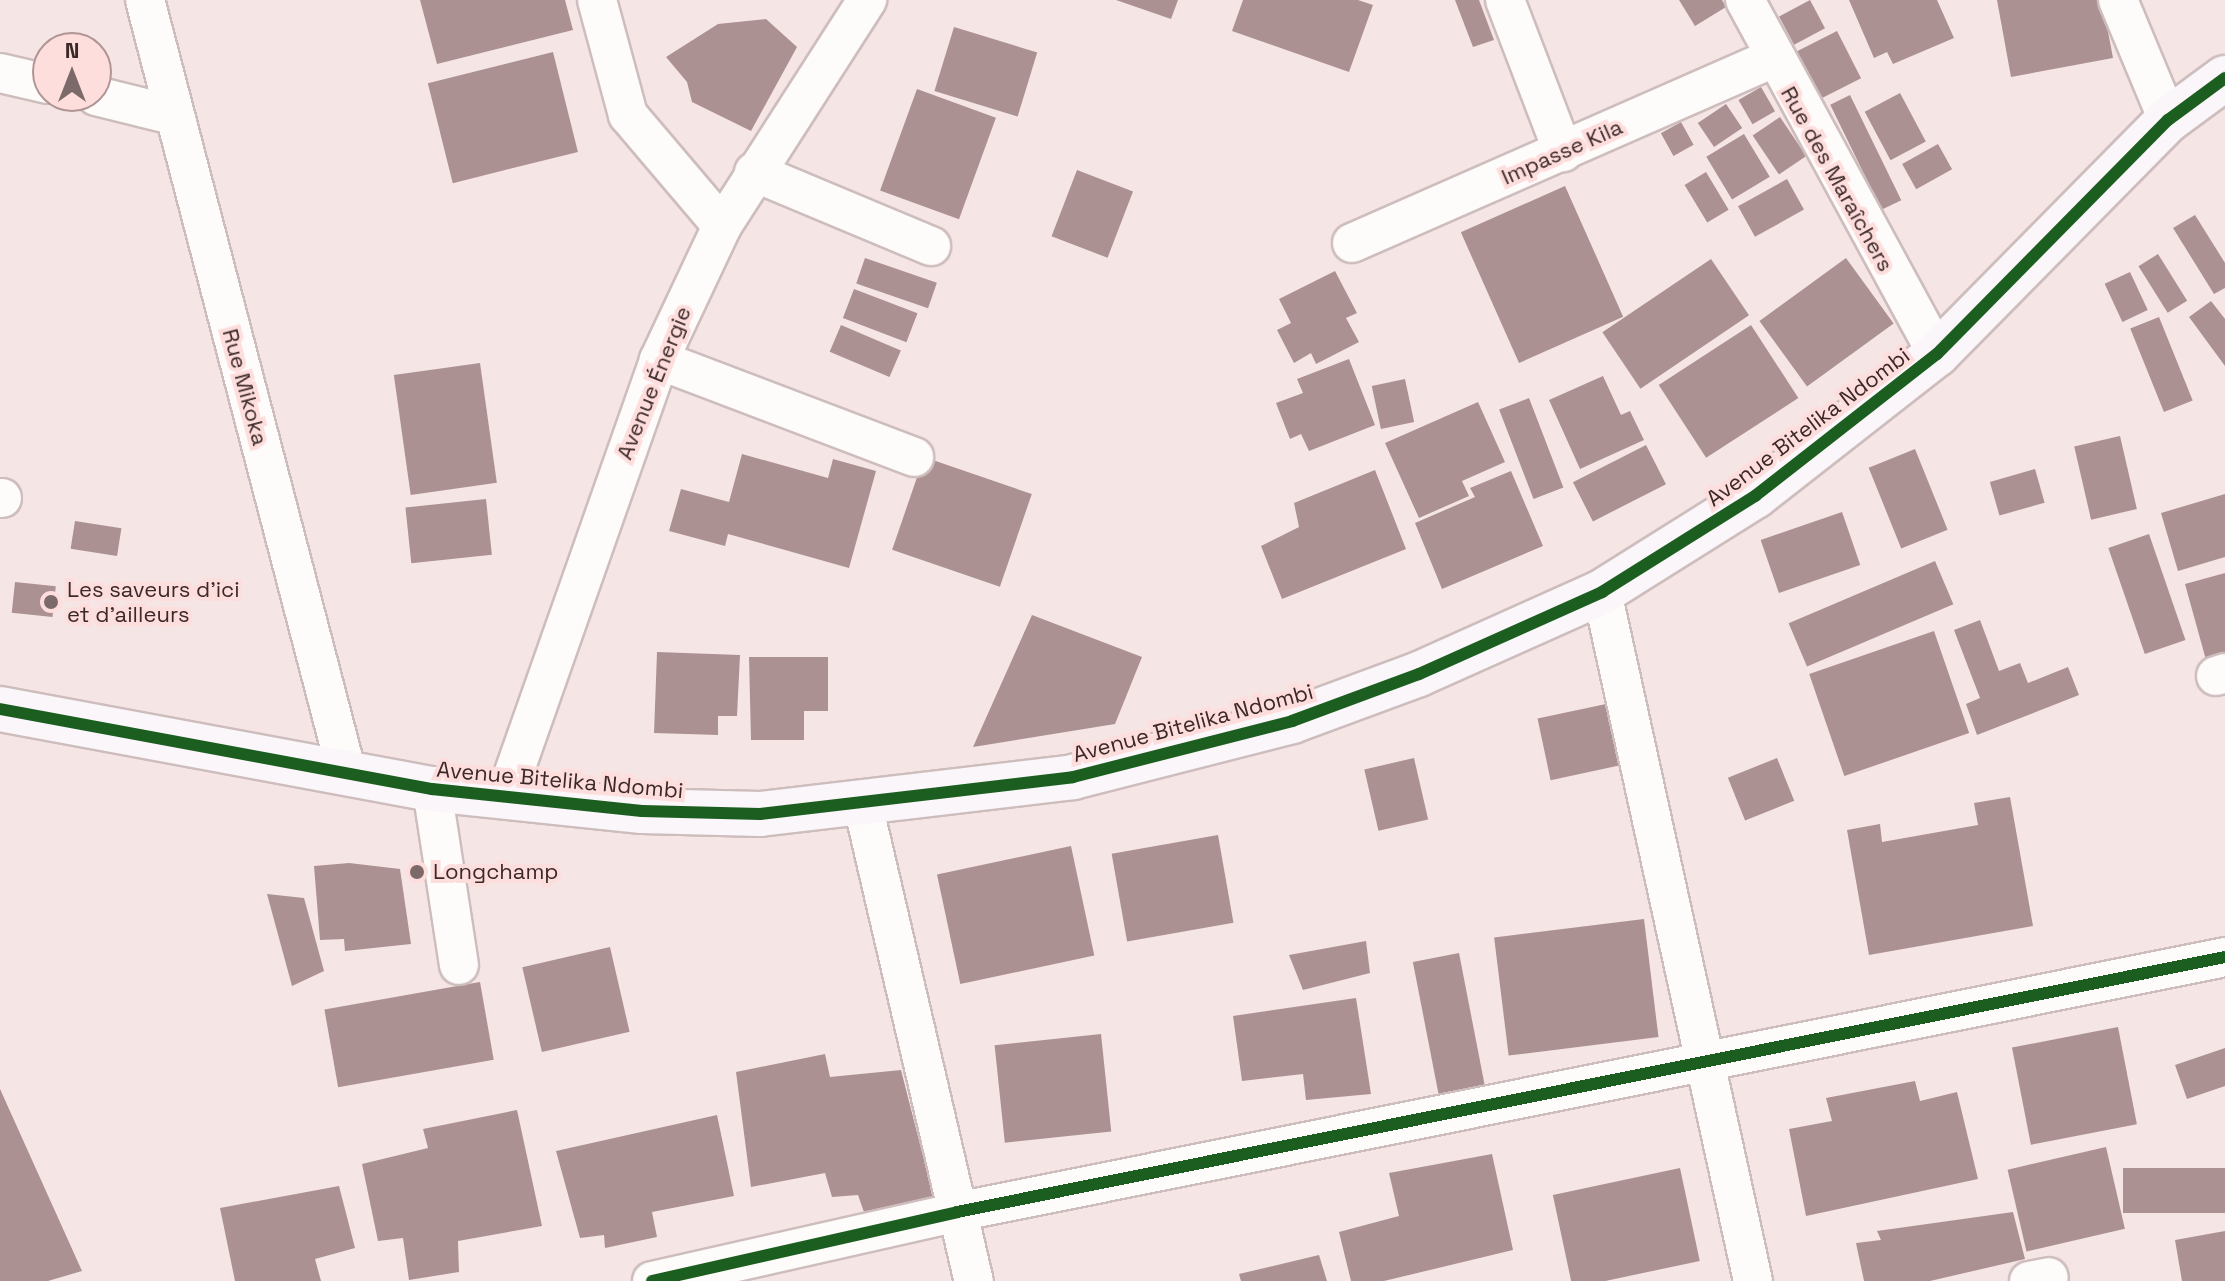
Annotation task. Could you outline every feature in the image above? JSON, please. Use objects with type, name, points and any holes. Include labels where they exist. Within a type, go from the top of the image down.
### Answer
[{"type":"street","name":"Rue Mikoka","points":[[145,0],[347,774]]},
{"type":"street","points":[[597,0],[628,115],[722,226]]},
{"type":"street","name":"Avenue Énergie","points":[[505,798],[659,360],[722,226],[867,0]]},
{"type":"street","points":[[1505,0],[1563,152]]},
{"type":"street","name":"Rue des Maraîchers","points":[[1745,0],[1771,59],[1937,354]]},
{"type":"street","points":[[2118,0],[2200,100]]},
{"type":"street","name":"Avenue Bitelika Ndombi","points":[[0,709],[432,789],[505,798],[760,814],[863,805],[1073,777],[1292,721],[1419,674],[1602,592],[1755,496],[1937,354],[2200,100],[2225,55]]},
{"type":"street","name":"Impasse Kila","points":[[1352,243],[1771,59]]},
{"type":"street","points":[[0,73],[32,80]]},
{"type":"street","points":[[112,100],[173,115]]},
{"type":"street","points":[[754,172],[931,246]]},
{"type":"street","points":[[659,360],[914,457]]},
{"type":"street","points":[[1602,592],[1701,1066],[1753,1281]]},
{"type":"street","points":[[432,789],[459,965]]},
{"type":"street","points":[[863,805],[974,1281]]},
{"type":"street","points":[[652,1281],[957,1212],[1701,1066],[2225,957]]},
{"type":"building","points":[[420,0],[565,0],[573,30],[437,64]]},
{"type":"building","points":[[1116,0],[1178,0],[1171,19]]},
{"type":"building","points":[[1243,0],[1358,0],[1373,5],[1349,72],[1232,31]]},
{"type":"building","points":[[1455,0],[1479,0],[1494,40],[1473,47]]},
{"type":"building","points":[[1679,0],[1722,0],[1726,7],[1695,26]]},
{"type":"building","points":[[1810,0],[1825,28],[1794,45],[1779,16]]},
{"type":"building","points":[[1849,0],[1937,0],[1954,38],[1893,64],[1887,52],[1874,58]]},
{"type":"building","points":[[1997,0],[2102,0],[2113,58],[2011,77]]},
{"type":"building","points":[[766,19],[797,47],[751,131],[692,102],[687,82],[666,57],[718,24]]},
{"type":"building","points":[[954,27],[1037,52],[1018,117],[934,91]]},
{"type":"building","points":[[1837,31],[1861,78],[1819,100],[1795,52]]},
{"type":"building","points":[[553,52],[578,152],[453,183],[428,83]]},
{"type":"building","points":[[1761,87],[1775,111],[1752,124],[1738,100]]},
{"type":"building","points":[[917,89],[996,118],[959,219],[880,190]]},
{"type":"building","points":[[1900,93],[1926,142],[1891,160],[1865,112]]},
{"type":"building","points":[[1850,95],[1901,200],[1882,210],[1830,105]]},
{"type":"building","points":[[1726,104],[1742,128],[1714,147],[1698,123]]},
{"type":"building","points":[[1780,117],[1806,156],[1779,174],[1753,135]]},
{"type":"building","points":[[1681,122],[1694,145],[1673,156],[1661,133]]},
{"type":"building","points":[[1744,134],[1770,177],[1732,200],[1706,157]]},
{"type":"building","points":[[1938,144],[1952,169],[1916,189],[1902,164]]},
{"type":"building","points":[[1077,170],[1133,192],[1108,258],[1052,236]]},
{"type":"building","points":[[1706,172],[1729,210],[1707,223],[1685,185]]},
{"type":"building","points":[[1787,179],[1804,210],[1755,237],[1738,206]]},
{"type":"building","points":[[1565,186],[1623,317],[1519,363],[1461,232]]},
{"type":"building","points":[[2195,215],[2225,263],[2225,288],[2214,294],[2173,228]]},
{"type":"building","points":[[2158,254],[2187,301],[2168,313],[2138,266]]},
{"type":"building","points":[[865,258],[937,283],[928,308],[856,284]]},
{"type":"building","points":[[1846,258],[1894,324],[1807,386],[1759,321]]},
{"type":"building","points":[[1711,259],[1749,315],[1640,389],[1602,332]]},
{"type":"building","points":[[1335,271],[1357,313],[1346,318],[1359,342],[1316,364],[1311,353],[1294,363],[1277,330],[1291,323],[1279,299]]},
{"type":"building","points":[[2130,272],[2148,310],[2122,322],[2105,284]]},
{"type":"building","points":[[854,289],[917,313],[906,342],[843,318]]},
{"type":"building","points":[[2211,301],[2225,319],[2225,366],[2189,317]]},
{"type":"building","points":[[2159,317],[2193,400],[2164,412],[2130,329]]},
{"type":"building","points":[[841,325],[901,350],[890,377],[830,352]]},
{"type":"building","points":[[1751,325],[1798,398],[1706,458],[1659,385]]},
{"type":"building","points":[[1349,359],[1375,425],[1309,451],[1301,434],[1290,439],[1276,403],[1303,393],[1297,379]]},
{"type":"building","points":[[480,363],[497,483],[411,495],[394,375]]},
{"type":"building","points":[[1603,376],[1621,415],[1630,411],[1644,440],[1580,469],[1549,400]]},
{"type":"building","points":[[1405,379],[1414,422],[1381,429],[1372,386]]},
{"type":"building","points":[[1529,398],[1563,488],[1534,499],[1499,409]]},
{"type":"building","points":[[1478,402],[1505,462],[1462,481],[1469,496],[1419,518],[1385,443]]},
{"type":"building","points":[[2120,436],[2137,509],[2091,520],[2074,447]]},
{"type":"building","points":[[1646,445],[1666,484],[1593,521],[1573,482]]},
{"type":"building","points":[[1915,449],[1948,530],[1901,548],[1869,468]]},
{"type":"building","points":[[742,454],[828,478],[833,459],[876,471],[849,568],[728,534],[725,546],[669,531],[681,489],[729,502]]},
{"type":"building","points":[[924,457],[1032,494],[1000,587],[892,550]]},
{"type":"building","points":[[2035,469],[2045,503],[1999,516],[1990,482]]},
{"type":"building","points":[[1375,470],[1406,549],[1282,599],[1261,546],[1299,527],[1294,503]]},
{"type":"building","points":[[1511,471],[1543,546],[1442,589],[1415,523],[1475,497],[1470,488]]},
{"type":"building","points":[[2225,494],[2225,557],[2178,571],[2161,513]]},
{"type":"building","points":[[486,499],[492,555],[411,563],[405,507]]},
{"type":"building","points":[[1842,512],[1860,565],[1779,593],[1761,540]]},
{"type":"building","points":[[75,521],[121,528],[117,556],[71,549]]},
{"type":"building","points":[[2149,534],[2185,640],[2145,654],[2108,548]]},
{"type":"building","points":[[1935,561],[1953,604],[1807,666],[1789,623]]},
{"type":"building","points":[[2225,573],[2225,655],[2206,660],[2185,584]]},
{"type":"building","points":[[15,582],[56,586],[53,617],[12,613]]},
{"type":"building","points":[[1032,615],[1142,657],[1115,724],[973,747]]},
{"type":"building","points":[[1980,620],[1999,671],[2020,663],[2028,683],[2068,667],[2079,695],[1977,735],[1966,704],[1980,698],[1954,630]]},
{"type":"building","points":[[1934,631],[1969,733],[1844,776],[1809,674]]},
{"type":"building","points":[[657,652],[740,655],[737,716],[718,716],[718,735],[654,733]]},
{"type":"building","points":[[749,657],[828,657],[828,711],[804,711],[804,740],[751,740]]},
{"type":"building","points":[[1606,704],[1619,766],[1551,780],[1538,719]]},
{"type":"building","points":[[1414,758],[1428,819],[1378,831],[1364,769]]},
{"type":"building","points":[[1777,758],[1794,801],[1745,821],[1728,778]]},
{"type":"building","points":[[2010,797],[2033,926],[1869,955],[1847,830],[1880,824],[1882,842],[1978,825],[1974,803]]},
{"type":"building","points":[[1218,835],[1233,923],[1127,941],[1112,854]]},
{"type":"building","points":[[1071,846],[1094,956],[960,984],[937,874]]},
{"type":"building","points":[[349,863],[400,869],[411,944],[345,951],[344,939],[320,940],[314,866]]},
{"type":"building","points":[[267,894],[304,898],[324,971],[292,986]]},
{"type":"building","points":[[1644,919],[1659,1037],[1509,1056],[1494,937]]},
{"type":"building","points":[[1366,941],[1370,973],[1303,990],[1289,955]]},
{"type":"building","points":[[610,947],[630,1032],[542,1052],[522,967]]},
{"type":"building","points":[[1459,953],[1485,1086],[1439,1094],[1413,962]]},
{"type":"building","points":[[480,982],[494,1060],[338,1087],[324,1009]]},
{"type":"building","points":[[1356,998],[1371,1094],[1306,1100],[1303,1074],[1242,1081],[1233,1016]]},
{"type":"building","points":[[2118,1027],[2137,1124],[2031,1145],[2012,1048]]},
{"type":"building","points":[[1101,1034],[1111,1131],[1005,1143],[995,1045]]},
{"type":"building","points":[[2225,1048],[2225,1086],[2187,1099],[2175,1065]]},
{"type":"building","points":[[825,1054],[830,1077],[901,1070],[935,1203],[865,1215],[858,1195],[832,1197],[825,1173],[751,1187],[736,1072]]},
{"type":"building","points":[[1915,1081],[1920,1101],[1957,1092],[1978,1179],[1806,1216],[1789,1129],[1832,1121],[1826,1098]]},
{"type":"building","points":[[0,1089],[82,1271],[48,1281],[0,1281]]},
{"type":"building","points":[[517,1110],[542,1226],[458,1241],[459,1272],[409,1280],[403,1238],[378,1241],[362,1164],[428,1148],[423,1129]]},
{"type":"building","points":[[717,1115],[734,1196],[652,1212],[657,1237],[605,1248],[604,1235],[580,1238],[556,1151]]},
{"type":"building","points":[[2106,1147],[2125,1229],[2026,1252],[2008,1170]]},
{"type":"building","points":[[1492,1154],[1513,1250],[1384,1281],[1351,1281],[1339,1232],[1399,1216],[1389,1173]]},
{"type":"building","points":[[1680,1168],[1700,1261],[1605,1281],[1571,1281],[1553,1195]]},
{"type":"building","points":[[2123,1168],[2225,1168],[2225,1213],[2123,1213]]},
{"type":"building","points":[[339,1186],[355,1248],[315,1259],[321,1281],[235,1281],[220,1208]]},
{"type":"building","points":[[2013,1212],[2025,1259],[1930,1281],[1864,1281],[1856,1243],[1881,1240],[1877,1231]]},
{"type":"building","points":[[2225,1231],[2225,1281],[2182,1281],[2175,1240]]},
{"type":"building","points":[[1319,1255],[1327,1281],[1241,1281],[1239,1274]]},
{"type":"cycle path","points":[[0,709],[432,789],[642,811],[760,814],[1073,777],[1292,721],[1419,674],[1602,592],[1755,496],[1937,354],[2168,120],[2225,78]]},
{"type":"cycle path","points":[[652,1281],[957,1212],[2225,957]]},
{"type":"place","name":"Les saveurs d'ici et d'ailleurs","points":[[51,602]]},
{"type":"place","name":"Longchamp","points":[[417,872]]}]
